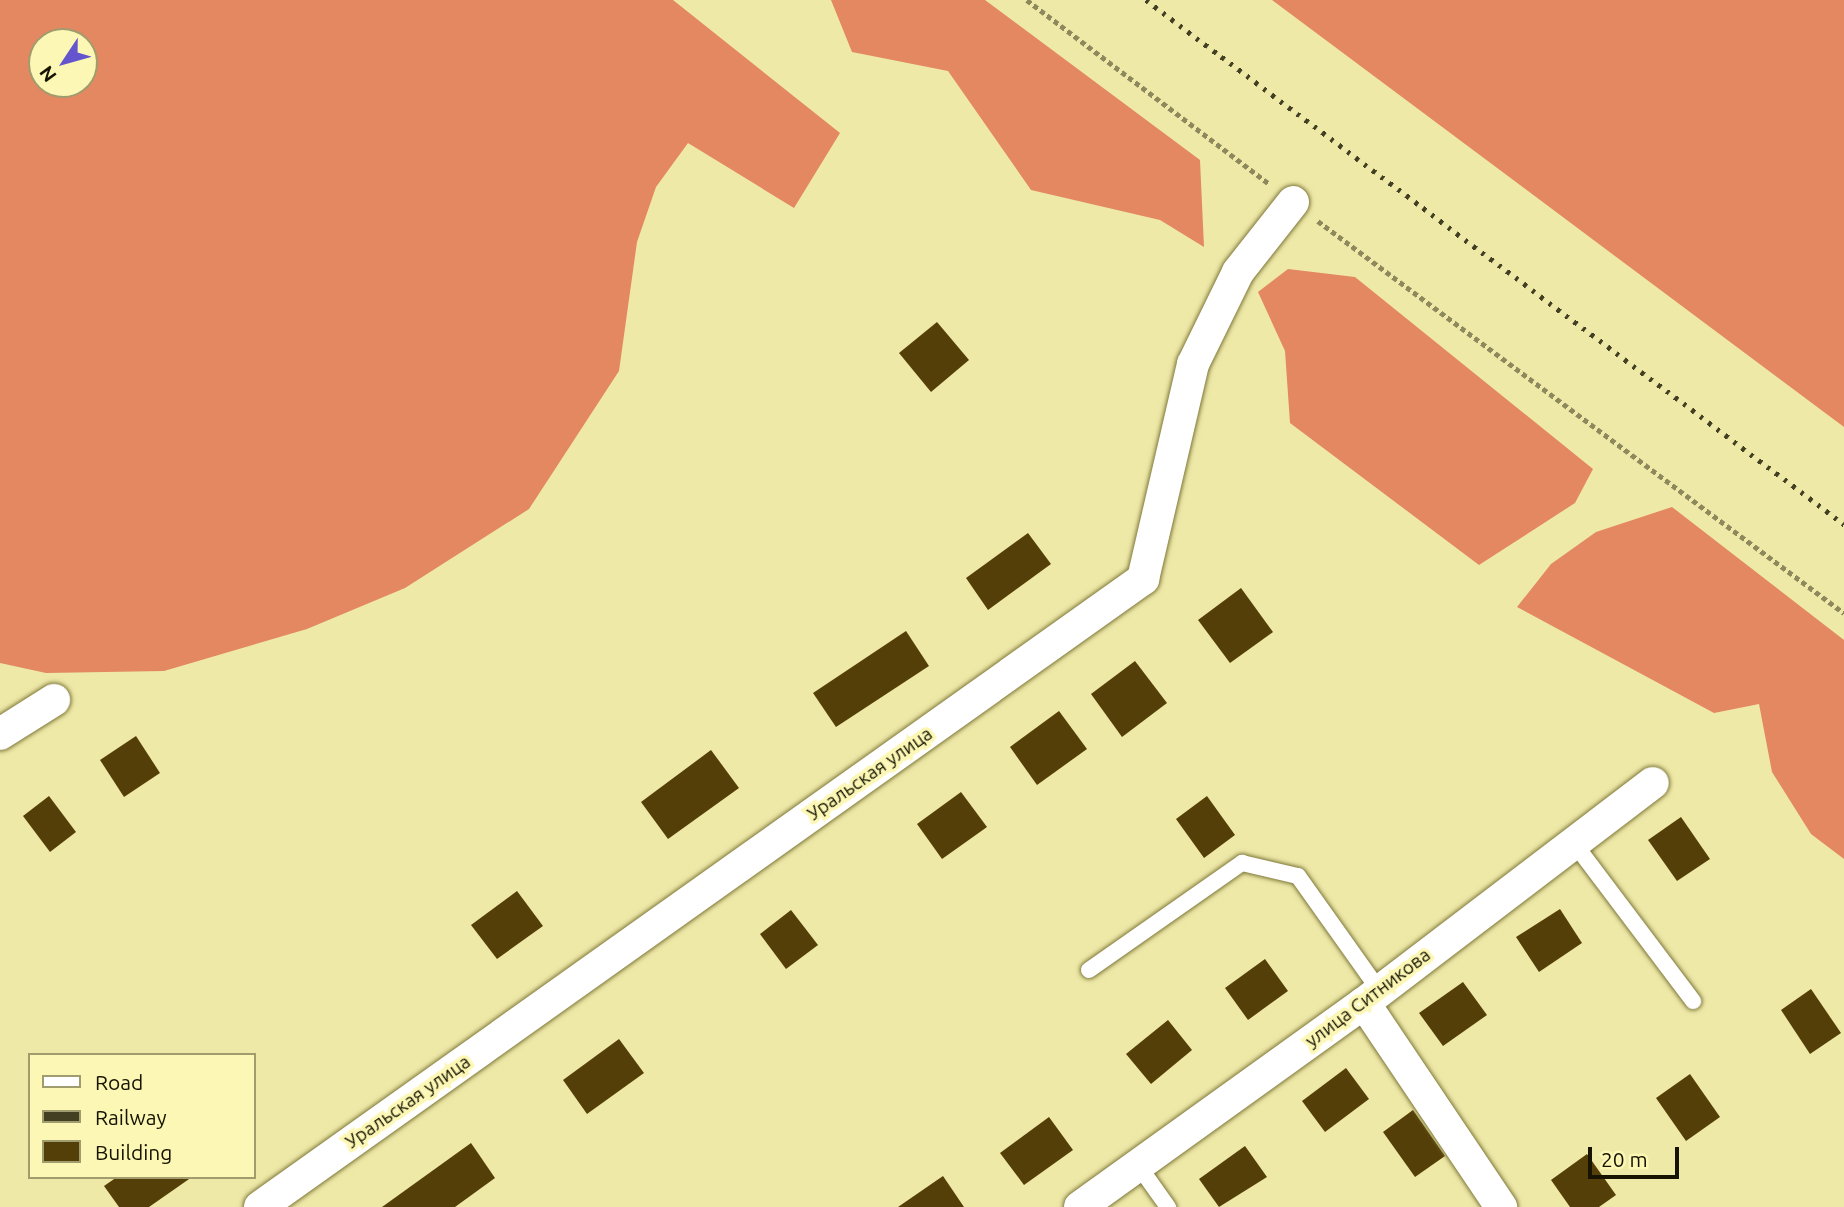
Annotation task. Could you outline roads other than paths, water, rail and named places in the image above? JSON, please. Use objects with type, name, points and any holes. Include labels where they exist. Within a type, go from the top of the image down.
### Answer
[{"type":"street","name":"Уральская улица","points":[[260,1207],[1143,579],[1193,364],[1238,272],[1293,202]]},
{"type":"street","points":[[0,734],[54,700]]},
{"type":"street","name":"улица Ситникова","points":[[1080,1207],[1371,996],[1653,783]]},
{"type":"street","points":[[1371,996],[1501,1207]]},
{"type":"lane","points":[[1574,843],[1693,1001]]},
{"type":"lane","points":[[1089,970],[1242,863],[1298,876],[1371,996]]},
{"type":"lane","points":[[1138,1165],[1168,1207]]},
{"type":"railway","points":[[1146,0],[1844,524]]}]
